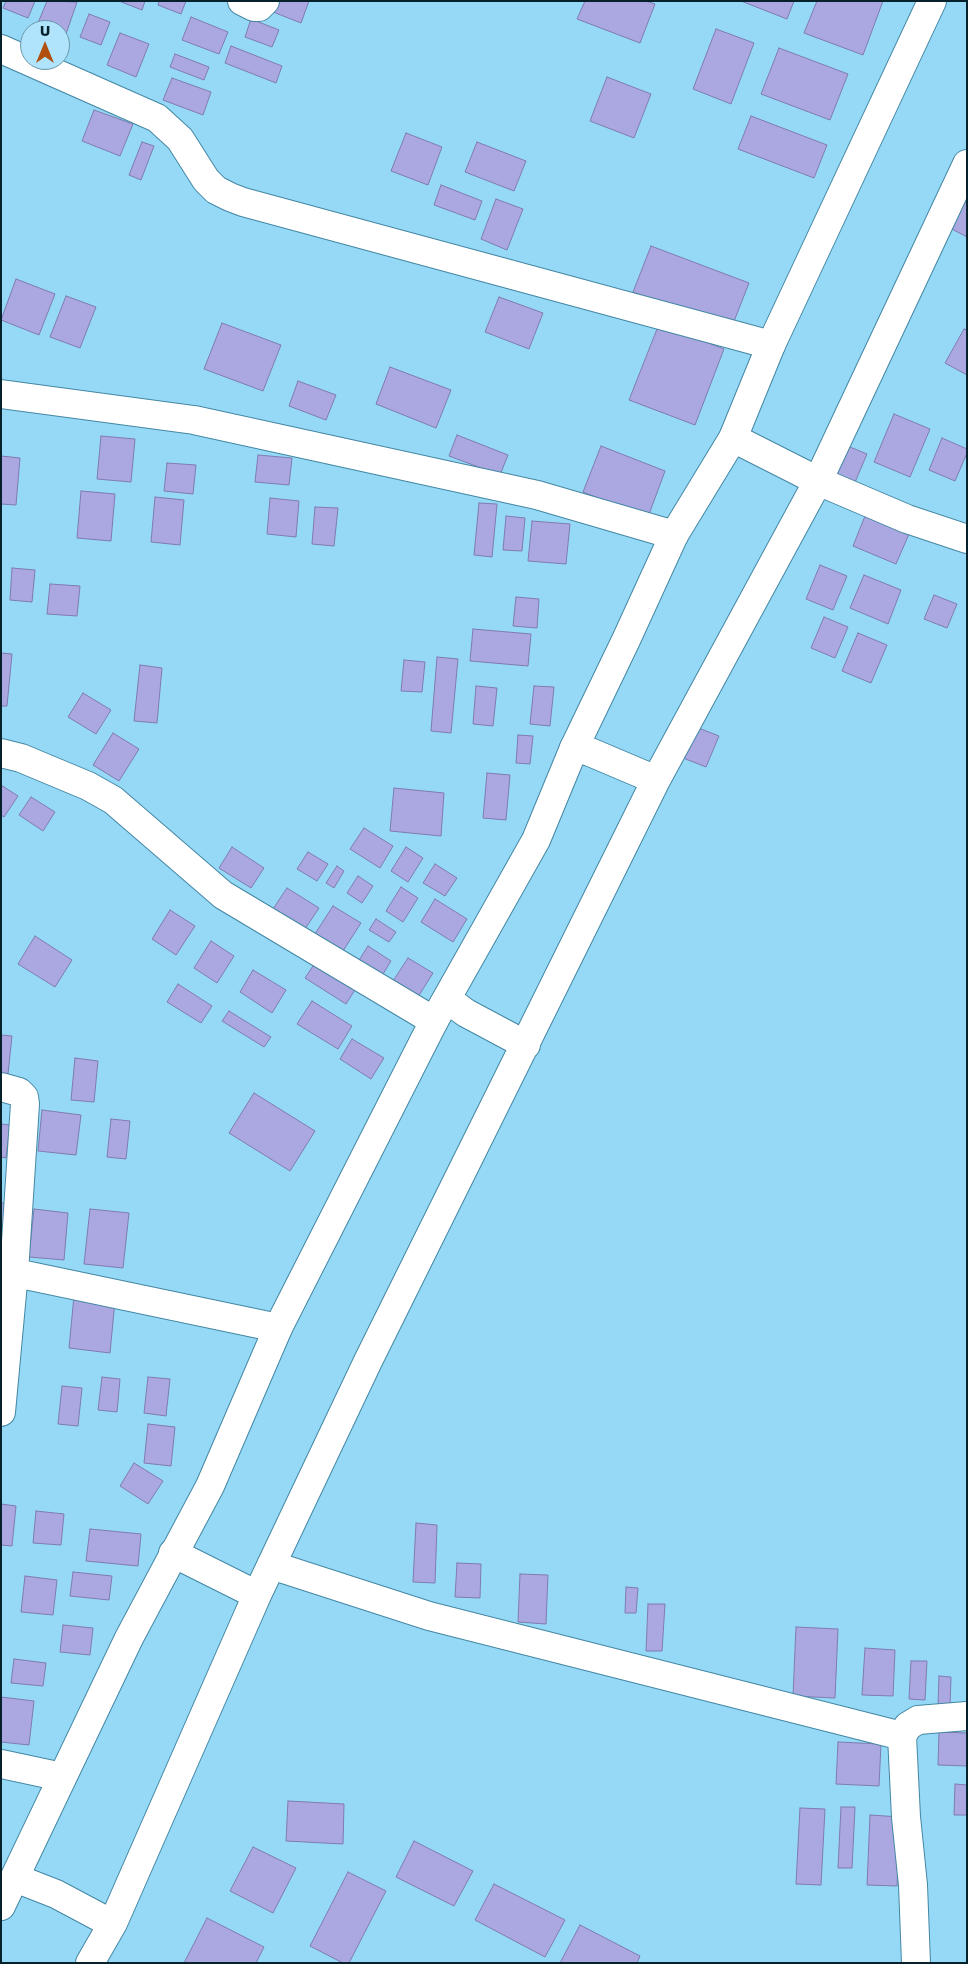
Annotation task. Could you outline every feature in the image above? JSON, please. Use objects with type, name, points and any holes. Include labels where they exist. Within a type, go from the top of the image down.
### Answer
[{"type":"street","points":[[242,1],[254,7],[259,7],[265,1]]},
{"type":"street","points":[[1,1906],[129,1638],[181,1557],[278,1328],[449,1011],[582,750],[626,640],[674,535],[733,438],[771,345],[932,1]]},
{"type":"street","points":[[1,49],[157,118],[180,139],[206,180],[216,190],[243,202],[771,345]]},
{"type":"street","points":[[90,1963],[253,1592],[271,1564],[520,1043],[651,778],[816,480],[967,164]]},
{"type":"street","points":[[1,394],[194,420],[537,495],[674,535]]},
{"type":"street","points":[[733,438],[816,480],[907,519],[967,539]]},
{"type":"street","points":[[582,750],[651,778]]},
{"type":"street","points":[[1,753],[22,758],[88,786],[113,800],[223,895],[449,1011],[520,1043]]},
{"type":"street","points":[[1,1088],[18,1092],[24,1097],[26,1104],[8,1271],[1,1412]]},
{"type":"street","points":[[8,1271],[278,1328]]},
{"type":"street","points":[[181,1557],[253,1592]]},
{"type":"street","points":[[271,1564],[429,1616],[902,1736]]},
{"type":"street","points":[[916,1963],[913,1885],[906,1816],[902,1736],[908,1726],[918,1720],[967,1716]]},
{"type":"street","points":[[1,1764],[62,1778]]},
{"type":"street","points":[[15,1878],[56,1894],[108,1921]]},
{"type":"building","points":[[6,1],[35,1],[28,18],[3,8]]},
{"type":"building","points":[[47,1],[77,2],[70,22],[70,20],[39,20]]},
{"type":"building","points":[[119,1],[145,1],[142,10]]},
{"type":"building","points":[[159,1],[186,1],[181,14],[158,5]]},
{"type":"building","points":[[266,1],[309,1],[301,23],[263,8]]},
{"type":"building","points":[[585,1],[646,1],[655,4],[640,43],[577,19]]},
{"type":"building","points":[[741,1],[794,1],[787,19]]},
{"type":"building","points":[[817,1],[883,1],[863,55],[804,33]]},
{"type":"building","points":[[89,14],[110,22],[101,45],[80,37]]},
{"type":"building","points":[[191,17],[228,32],[219,54],[182,40]]},
{"type":"building","points":[[251,19],[279,30],[272,47],[245,37]]},
{"type":"building","points":[[716,29],[754,43],[731,104],[693,89]]},
{"type":"building","points":[[120,33],[149,44],[136,77],[107,65]]},
{"type":"building","points":[[231,46],[282,66],[276,83],[225,63]]},
{"type":"building","points":[[779,48],[848,74],[830,120],[761,94]]},
{"type":"building","points":[[175,54],[209,67],[204,80],[170,67]]},
{"type":"building","points":[[607,77],[651,94],[634,138],[590,121]]},
{"type":"building","points":[[172,78],[211,92],[203,115],[163,100]]},
{"type":"building","points":[[94,110],[133,124],[120,156],[82,141]]},
{"type":"building","points":[[751,116],[827,145],[814,178],[738,149]]},
{"type":"building","points":[[406,133],[442,147],[428,185],[391,171]]},
{"type":"building","points":[[142,142],[154,146],[141,180],[129,175]]},
{"type":"building","points":[[477,142],[526,161],[514,191],[465,172]]},
{"type":"building","points":[[441,185],[482,201],[475,220],[434,205]]},
{"type":"building","points":[[496,199],[523,209],[507,250],[481,239]]},
{"type":"building","points":[[963,201],[967,203],[967,237],[948,227]]},
{"type":"building","points":[[651,246],[749,283],[731,329],[633,292]]},
{"type":"building","points":[[16,279],[55,294],[39,335],[1,320]]},
{"type":"building","points":[[66,296],[96,307],[80,348],[50,337]]},
{"type":"building","points":[[499,297],[543,313],[529,349],[485,332]]},
{"type":"building","points":[[222,323],[281,345],[263,391],[204,369]]},
{"type":"building","points":[[659,324],[724,349],[695,425],[629,400]]},
{"type":"building","points":[[964,329],[967,330],[967,375],[945,363]]},
{"type":"building","points":[[390,367],[451,390],[436,428],[376,404]]},
{"type":"building","points":[[298,381],[336,395],[326,420],[289,406]]},
{"type":"building","points":[[894,414],[930,429],[910,477],[874,462]]},
{"type":"building","points":[[457,435],[508,455],[500,475],[449,456]]},
{"type":"building","points":[[101,436],[135,439],[131,482],[97,479]]},
{"type":"building","points":[[942,438],[967,449],[955,481],[929,470]]},
{"type":"building","points":[[845,445],[867,454],[853,487],[831,478]]},
{"type":"building","points":[[601,446],[665,471],[648,517],[583,492]]},
{"type":"building","points":[[258,455],[292,458],[289,485],[255,482]]},
{"type":"building","points":[[1,456],[20,458],[16,505],[1,504]]},
{"type":"building","points":[[167,463],[196,465],[193,494],[164,491]]},
{"type":"building","points":[[81,491],[115,494],[111,541],[77,538]]},
{"type":"building","points":[[155,497],[184,500],[180,545],[151,542]]},
{"type":"building","points":[[270,498],[299,501],[296,537],[267,534]]},
{"type":"building","points":[[479,503],[497,504],[492,557],[474,555]]},
{"type":"building","points":[[315,507],[338,508],[334,546],[312,544]]},
{"type":"building","points":[[506,516],[525,518],[522,551],[503,550]]},
{"type":"building","points":[[865,516],[909,534],[896,564],[853,546]]},
{"type":"building","points":[[532,521],[570,524],[566,564],[528,561]]},
{"type":"building","points":[[820,565],[847,576],[833,610],[806,599]]},
{"type":"building","points":[[12,568],[35,570],[32,602],[10,600]]},
{"type":"building","points":[[864,575],[901,590],[888,624],[850,608]]},
{"type":"building","points":[[50,584],[80,586],[77,616],[47,614]]},
{"type":"building","points":[[934,595],[957,604],[947,628],[924,619]]},
{"type":"building","points":[[516,597],[539,599],[537,628],[513,626]]},
{"type":"building","points":[[824,617],[848,627],[835,658],[811,648]]},
{"type":"building","points":[[473,629],[531,634],[528,666],[470,661]]},
{"type":"building","points":[[858,633],[887,645],[871,683],[842,671]]},
{"type":"building","points":[[1,653],[12,654],[7,706],[1,706]]},
{"type":"building","points":[[437,657],[458,659],[451,733],[431,731]]},
{"type":"building","points":[[404,660],[425,662],[422,692],[401,691]]},
{"type":"building","points":[[140,665],[162,668],[157,723],[134,721]]},
{"type":"building","points":[[476,686],[497,688],[493,726],[473,724]]},
{"type":"building","points":[[534,686],[554,687],[550,726],[530,724]]},
{"type":"building","points":[[83,693],[111,710],[96,734],[68,717]]},
{"type":"building","points":[[691,725],[719,736],[706,767],[678,756]]},
{"type":"building","points":[[113,733],[139,749],[119,781],[93,765]]},
{"type":"building","points":[[518,735],[533,736],[530,764],[516,763]]},
{"type":"building","points":[[487,773],[510,775],[506,820],[483,818]]},
{"type":"building","points":[[1,785],[18,796],[4,817],[1,815]]},
{"type":"building","points":[[394,788],[444,793],[441,836],[390,831]]},
{"type":"building","points":[[31,797],[55,812],[43,831],[19,815]]},
{"type":"building","points":[[364,828],[393,846],[380,868],[350,849]]},
{"type":"building","points":[[232,847],[264,868],[251,888],[219,868]]},
{"type":"building","points":[[406,847],[423,858],[408,882],[391,871]]},
{"type":"building","points":[[308,852],[328,864],[317,881],[297,869]]},
{"type":"building","points":[[435,864],[457,878],[445,896],[423,883]]},
{"type":"building","points":[[337,866],[344,871],[334,888],[326,883]]},
{"type":"building","points":[[358,876],[373,886],[362,903],[347,893]]},
{"type":"building","points":[[401,887],[418,898],[403,922],[386,911]]},
{"type":"building","points":[[287,888],[319,908],[301,935],[269,915]]},
{"type":"building","points":[[435,899],[467,919],[453,942],[421,922]]},
{"type":"building","points":[[333,906],[361,923],[341,954],[313,937]]},
{"type":"building","points":[[170,910],[195,926],[176,955],[152,939]]},
{"type":"building","points":[[376,919],[396,932],[389,942],[369,930]]},
{"type":"building","points":[[35,936],[72,960],[55,987],[18,964]]},
{"type":"building","points":[[211,941],[234,956],[217,983],[194,968]]},
{"type":"building","points":[[368,946],[391,961],[380,979],[356,965]]},
{"type":"building","points":[[408,958],[433,973],[418,997],[393,981]]},
{"type":"building","points":[[317,960],[358,985],[346,1004],[305,978]]},
{"type":"building","points":[[253,970],[286,990],[272,1013],[240,992]]},
{"type":"building","points":[[178,984],[212,1006],[201,1023],[167,1002]]},
{"type":"building","points":[[312,1001],[352,1026],[338,1049],[297,1024]]},
{"type":"building","points":[[229,1011],[271,1037],[264,1047],[222,1021]]},
{"type":"building","points":[[1,1035],[12,1036],[8,1074],[1,1073]]},
{"type":"building","points":[[352,1039],[384,1058],[371,1079],[340,1059]]},
{"type":"building","points":[[75,1058],[98,1061],[94,1102],[71,1100]]},
{"type":"building","points":[[254,1093],[315,1131],[290,1171],[229,1133]]},
{"type":"building","points":[[42,1110],[81,1115],[76,1155],[38,1151]]},
{"type":"building","points":[[111,1119],[130,1121],[126,1159],[107,1157]]},
{"type":"building","points":[[1,1124],[10,1125],[6,1158],[1,1157]]},
{"type":"building","points":[[1,1203],[16,1204],[12,1240],[1,1239]]},
{"type":"building","points":[[34,1209],[68,1213],[64,1260],[29,1257]]},
{"type":"building","points":[[90,1209],[129,1213],[123,1268],[84,1264]]},
{"type":"building","points":[[74,1296],[115,1301],[110,1353],[69,1348]]},
{"type":"building","points":[[102,1377],[120,1379],[117,1412],[98,1410]]},
{"type":"building","points":[[148,1377],[170,1379],[166,1416],[144,1413]]},
{"type":"building","points":[[62,1386],[82,1388],[78,1426],[58,1424]]},
{"type":"building","points":[[148,1424],[175,1427],[171,1466],[144,1463]]},
{"type":"building","points":[[134,1463],[163,1481],[148,1504],[120,1486]]},
{"type":"building","points":[[1,1504],[16,1506],[12,1546],[1,1545]]},
{"type":"building","points":[[36,1511],[64,1514],[61,1545],[33,1543]]},
{"type":"building","points":[[416,1523],[437,1525],[435,1583],[413,1582]]},
{"type":"building","points":[[90,1529],[141,1534],[138,1566],[86,1561]]},
{"type":"building","points":[[457,1563],[481,1564],[480,1598],[455,1597]]},
{"type":"building","points":[[73,1572],[112,1576],[109,1600],[70,1596]]},
{"type":"building","points":[[520,1574],[548,1575],[546,1624],[518,1622]]},
{"type":"building","points":[[25,1576],[57,1580],[53,1615],[21,1612]]},
{"type":"building","points":[[626,1587],[638,1588],[636,1613],[625,1613]]},
{"type":"building","points":[[648,1604],[665,1604],[662,1651],[646,1651]]},
{"type":"building","points":[[63,1625],[93,1628],[90,1655],[60,1652]]},
{"type":"building","points":[[796,1627],[838,1629],[835,1698],[793,1696]]},
{"type":"building","points":[[865,1648],[895,1650],[893,1696],[862,1695]]},
{"type":"building","points":[[14,1659],[46,1663],[43,1686],[11,1683]]},
{"type":"building","points":[[911,1661],[927,1661],[925,1700],[909,1699]]},
{"type":"building","points":[[939,1676],[951,1677],[950,1707],[938,1706]]},
{"type":"building","points":[[1,1697],[34,1701],[29,1745],[1,1742]]},
{"type":"building","points":[[939,1732],[967,1733],[967,1766],[938,1765]]},
{"type":"building","points":[[838,1742],[881,1744],[879,1786],[836,1784]]},
{"type":"building","points":[[955,1784],[967,1785],[967,1815],[954,1815]]},
{"type":"building","points":[[288,1801],[344,1804],[343,1844],[286,1841]]},
{"type":"building","points":[[841,1807],[855,1807],[852,1868],[838,1868]]},
{"type":"building","points":[[800,1808],[825,1809],[821,1885],[796,1884]]},
{"type":"building","points":[[870,1815],[900,1817],[897,1886],[867,1885]]},
{"type":"building","points":[[414,1841],[473,1871],[454,1906],[396,1877]]},
{"type":"building","points":[[253,1847],[296,1868],[273,1913],[230,1891]]},
{"type":"building","points":[[348,1872],[386,1891],[349,1963],[343,1963],[310,1946]]},
{"type":"building","points":[[494,1884],[565,1920],[545,1957],[475,1920]]},
{"type":"building","points":[[207,1918],[264,1947],[256,1963],[184,1963]]},
{"type":"building","points":[[580,1925],[640,1956],[637,1963],[560,1963]]}]
